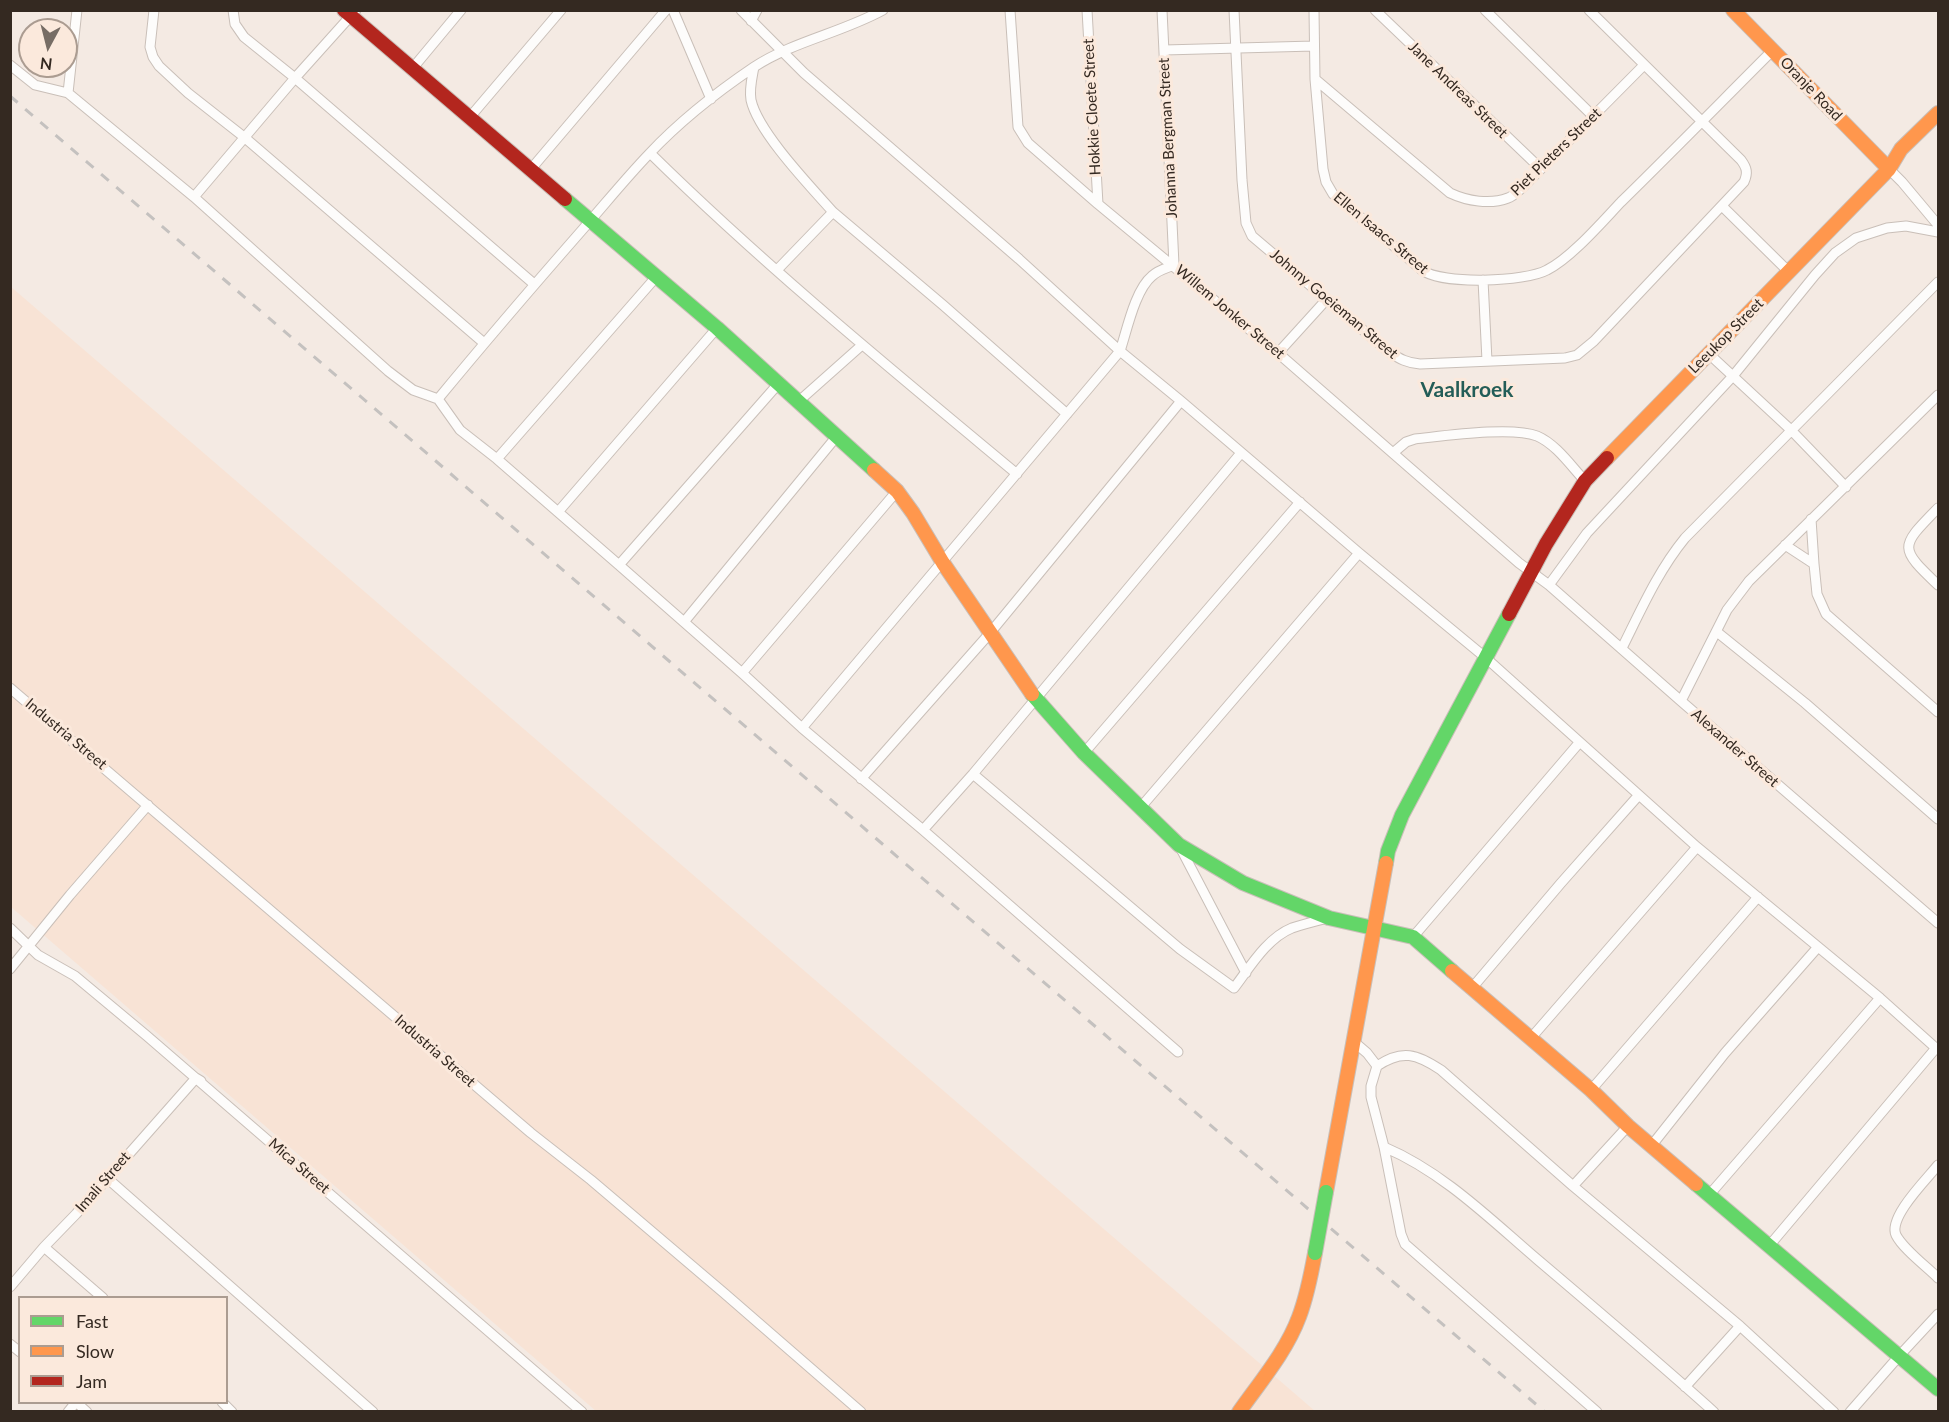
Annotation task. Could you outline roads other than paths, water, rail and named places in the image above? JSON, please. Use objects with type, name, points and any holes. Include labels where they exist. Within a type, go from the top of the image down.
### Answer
[{"type":"street","points":[[68,93],[77,10]]},
{"type":"street","points":[[154,10],[150,47],[155,60],[188,93],[244,137],[484,343]]},
{"type":"street","points":[[233,10],[234,24],[241,34],[534,284]]},
{"type":"street","points":[[412,69],[461,10]]},
{"type":"street","points":[[470,117],[561,10]]},
{"type":"street","points":[[531,169],[666,10]]},
{"type":"street","points":[[673,10],[711,99]]},
{"type":"street","points":[[741,10],[781,52],[1019,259],[1120,351],[1486,658],[1638,796],[1880,998],[1937,1049],[1769,1246]]},
{"type":"street","points":[[751,21],[757,10]]},
{"type":"street","points":[[438,399],[534,284],[650,153],[711,99],[754,67],[781,52],[861,22],[883,10]]},
{"type":"street","name":"Willem Jonker Street","points":[[1010,10],[1017,120],[1020,132],[1028,143],[1278,353],[1532,573]]},
{"type":"street","name":"Hokkie Cloete Street","points":[[1087,10],[1098,204]]},
{"type":"street","name":"Johanna Bergman Street","points":[[1162,10],[1174,265]]},
{"type":"street","name":"Johnny Goeieman Street","points":[[1234,10],[1242,180],[1248,228],[1252,236],[1401,361],[1420,364],[1565,358],[1585,351],[1744,182],[1747,176],[1746,167],[1703,121]]},
{"type":"street","name":"Ellen Isaacs Street","points":[[1314,10],[1316,80],[1326,182],[1333,194],[1426,273],[1441,278],[1482,280],[1527,277],[1552,267],[1586,238],[1773,50]]},
{"type":"street","name":"Jane Andreas Street","points":[[1375,10],[1540,169]]},
{"type":"street","points":[[1485,10],[1593,116]]},
{"type":"street","points":[[1589,10],[1703,121]]},
{"type":"street","name":"Oranje Road","points":[[1733,10],[1889,169]]},
{"type":"street","points":[[194,197],[350,12],[412,69],[779,382],[897,491],[1035,698],[1084,753],[1179,844],[1217,869],[1243,882],[1329,918],[1413,937],[1591,1090],[1628,1126],[1938,1389]]},
{"type":"street","points":[[1164,50],[1314,46]]},
{"type":"street","points":[[10,65],[35,85],[68,93],[194,197],[406,386],[438,399],[460,430],[497,459],[742,673],[802,729],[923,830],[1178,1052]]},
{"type":"street","name":"Piet Pieters Street","points":[[1316,80],[1450,193],[1477,201],[1507,199],[1524,186],[1644,65]]},
{"type":"street","points":[[754,67],[752,99],[763,127],[801,176],[833,212],[944,305],[1067,414]]},
{"type":"street","name":"Leeukop Street","points":[[1239,1412],[1296,1326],[1309,1288],[1386,859],[1394,833],[1553,532],[1585,481],[1889,169],[1900,149],[1938,113]]},
{"type":"street","points":[[650,153],[711,213],[862,345],[1017,474]]},
{"type":"street","points":[[1889,169],[1938,225]]},
{"type":"street","points":[[1722,206],[1789,272]]},
{"type":"street","points":[[777,270],[833,212]]},
{"type":"street","points":[[1549,585],[1587,533],[1733,376],[1815,275],[1844,246],[1864,234],[1896,226],[1938,232]]},
{"type":"street","points":[[802,729],[1120,351],[1146,281],[1156,272],[1174,265]]},
{"type":"street","points":[[497,459],[657,276]]},
{"type":"street","points":[[1482,280],[1487,361]]},
{"type":"street","points":[[1622,648],[1653,585],[1677,548],[1694,528],[1938,282]]},
{"type":"street","points":[[1278,353],[1327,299]]},
{"type":"street","points":[[558,512],[717,328]]},
{"type":"street","points":[[799,401],[862,345]]},
{"type":"street","points":[[1709,354],[1791,430],[1846,487]]},
{"type":"street","points":[[619,565],[779,382]]},
{"type":"street","points":[[1681,701],[1727,610],[1738,595],[1760,569],[1846,487],[1938,394]]},
{"type":"street","points":[[861,778],[990,633],[1181,400]]},
{"type":"street","points":[[1393,453],[1406,442],[1415,439],[1505,432],[1528,434],[1545,441],[1585,481]]},
{"type":"street","points":[[684,622],[837,436]]},
{"type":"street","points":[[923,830],[973,774],[1241,453]]},
{"type":"street","points":[[742,673],[897,491]]},
{"type":"street","points":[[1084,753],[1300,502]]},
{"type":"street","points":[[1938,508],[1915,532],[1909,545],[1916,562],[1938,585]]},
{"type":"street","points":[[1811,519],[1817,594],[1826,614],[1938,712]]},
{"type":"street","points":[[1785,545],[1814,564]]},
{"type":"street","points":[[1141,807],[1359,553]]},
{"type":"street","name":"Alexander Street","points":[[1532,573],[1549,585],[1938,923]]},
{"type":"street","points":[[1717,632],[1805,703],[1938,819]]},
{"type":"street","name":"Industria Street","points":[[10,688],[531,1133],[591,1180],[724,1293],[861,1412]]},
{"type":"street","points":[[1413,937],[1579,743]]},
{"type":"street","points":[[973,774],[1120,899],[1234,988],[1277,936],[1291,928],[1329,918]]},
{"type":"street","points":[[1472,988],[1638,796]]},
{"type":"street","points":[[10,969],[22,957],[28,946],[70,894],[148,805]]},
{"type":"street","points":[[1179,844],[1246,973]]},
{"type":"street","points":[[1531,1038],[1697,847]]},
{"type":"street","points":[[1591,1090],[1758,897]]},
{"type":"street","name":"Mica Street","points":[[10,928],[40,957],[85,983],[408,1260],[570,1408],[582,1412]]},
{"type":"street","points":[[1652,1145],[1725,1053],[1818,947]]},
{"type":"street","points":[[1710,1194],[1880,998]]},
{"type":"street","points":[[1353,1041],[1377,1066]]},
{"type":"street","points":[[1598,1412],[1405,1244],[1371,1097],[1371,1086],[1377,1066],[1390,1057],[1407,1055],[1419,1057],[1441,1070],[1573,1186],[1740,1326],[1834,1412]]},
{"type":"street","name":"Imali Street","points":[[10,1287],[196,1078]]},
{"type":"street","points":[[1573,1186],[1628,1126]]},
{"type":"street","points":[[1384,1147],[1416,1162],[1438,1176],[1714,1412]]},
{"type":"street","points":[[1938,1165],[1897,1217],[1895,1226],[1897,1236],[1904,1245],[1938,1278]]},
{"type":"street","points":[[107,1178],[373,1412]]},
{"type":"street","points":[[44,1247],[101,1296]]},
{"type":"street","points":[[1853,1410],[1938,1314]]},
{"type":"street","points":[[1685,1387],[1740,1326]]},
{"type":"railway","points":[[10,96],[1545,1412]]},
{"type":"district","name":"Vaalkroek","points":[[1467,390]]}]
